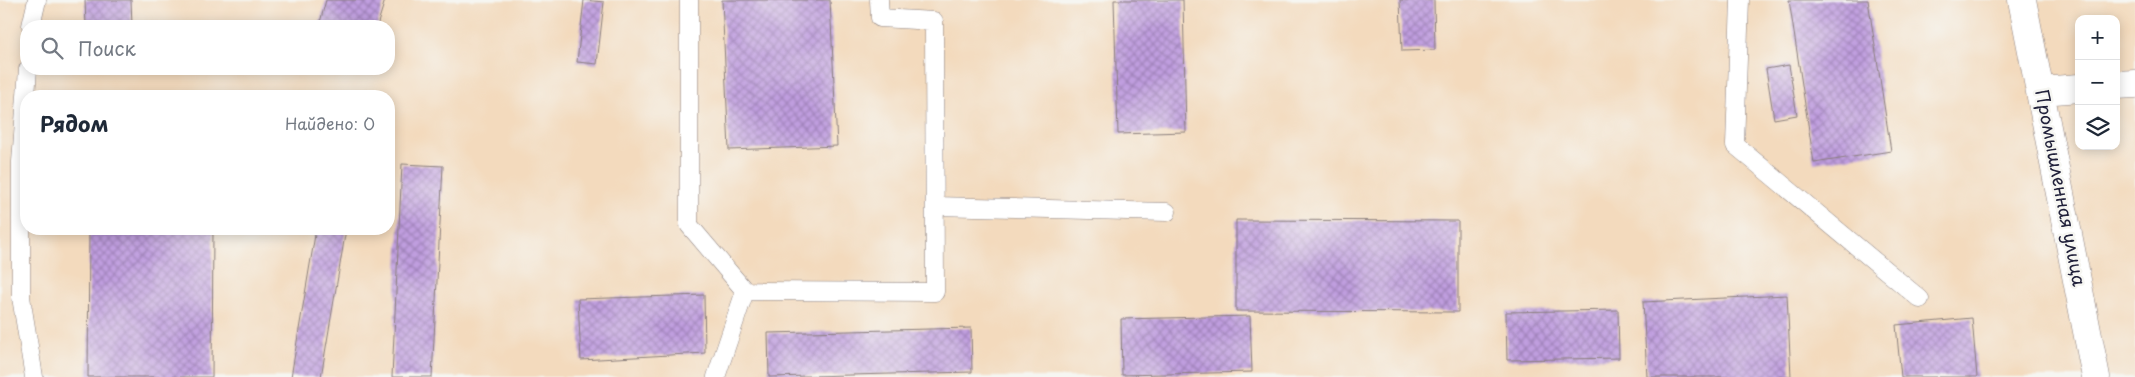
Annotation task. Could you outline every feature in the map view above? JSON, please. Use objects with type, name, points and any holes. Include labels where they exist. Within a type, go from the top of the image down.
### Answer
[{"type":"street","name":"Промышленная улица","points":[[2022,0],[2042,91],[2096,377]]},
{"type":"street","points":[[2120,85],[2135,84]]},
{"type":"street","points":[[2042,91],[2075,88]]},
{"type":"lane","points":[[32,20],[37,0]]},
{"type":"lane","points":[[689,0],[689,225],[745,292]]},
{"type":"lane","points":[[745,292],[936,292],[934,20],[880,18],[879,0]]},
{"type":"lane","points":[[1740,0],[1736,146],[1920,299]]},
{"type":"lane","points":[[26,90],[28,75]]},
{"type":"lane","points":[[935,206],[1167,212]]},
{"type":"lane","points":[[21,235],[21,297],[34,377]]},
{"type":"lane","points":[[716,377],[745,292]]},
{"type":"building","points":[[85,0],[131,0],[132,20],[86,20]]},
{"type":"building","points":[[326,0],[385,0],[379,20],[321,20]]},
{"type":"building","points":[[584,0],[604,2],[597,64],[577,62]]},
{"type":"building","points":[[722,0],[830,0],[837,146],[729,150]]},
{"type":"building","points":[[1114,0],[1183,0],[1186,132],[1118,134]]},
{"type":"building","points":[[1400,0],[1434,0],[1435,50],[1402,51]]},
{"type":"building","points":[[1789,0],[1868,0],[1891,151],[1814,163]]},
{"type":"building","points":[[1789,65],[1797,115],[1774,119],[1766,69]]},
{"type":"building","points":[[402,164],[443,166],[432,377],[392,377]]},
{"type":"building","points":[[1236,220],[1458,221],[1458,312],[1236,311]]},
{"type":"building","points":[[89,235],[213,235],[212,377],[88,377]]},
{"type":"building","points":[[315,235],[345,235],[321,377],[291,377]]},
{"type":"building","points":[[704,295],[705,353],[581,360],[578,299]]},
{"type":"building","points":[[1787,295],[1791,377],[1647,377],[1643,302]]},
{"type":"building","points":[[1618,310],[1619,358],[1507,360],[1506,312]]},
{"type":"building","points":[[1250,316],[1252,372],[1122,375],[1121,319]]},
{"type":"building","points":[[1972,318],[1977,377],[1901,377],[1896,325]]},
{"type":"building","points":[[971,328],[972,372],[769,377],[768,333]]}]
